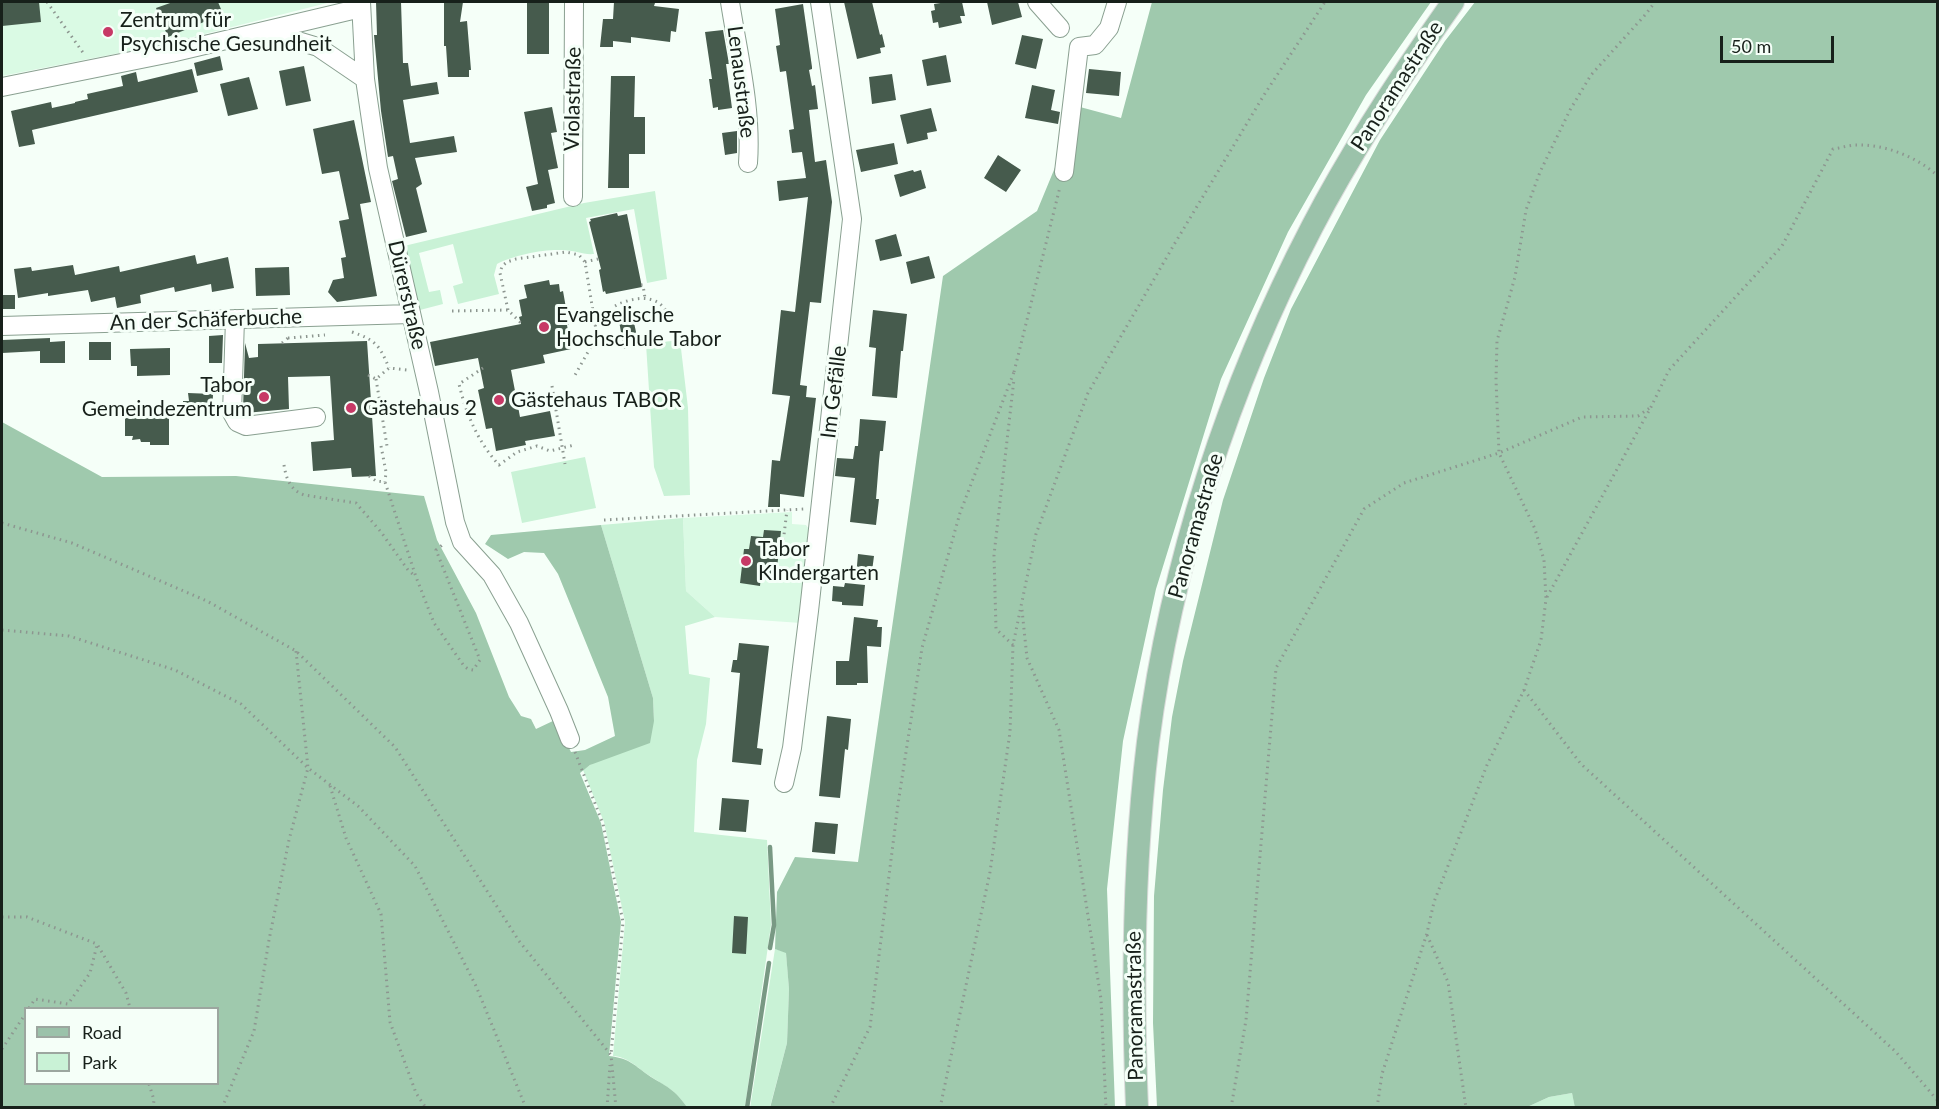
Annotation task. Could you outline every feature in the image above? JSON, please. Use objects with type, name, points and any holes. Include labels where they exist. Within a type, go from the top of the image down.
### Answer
[{"type":"main road","name":"Panoramastraße","points":[[1137,1107],[1135,884],[1148,741],[1159,674],[1188,546],[1206,483],[1240,384],[1313,226],[1363,136],[1408,65],[1453,2]]},
{"type":"street","name":"Violastraße","points":[[573,197],[574,2]]},
{"type":"street","name":"Lenaustraße","points":[[730,2],[748,121],[748,163]]},
{"type":"street","name":"Im Gefälle","points":[[784,783],[792,748],[852,219],[820,2]]},
{"type":"street","points":[[1037,2],[1060,28]]},
{"type":"street","points":[[1064,172],[1079,47],[1095,45],[1109,28],[1117,2]]},
{"type":"street","points":[[2,87],[266,32],[361,4]]},
{"type":"street","name":"Dürerstraße","points":[[361,4],[365,79],[378,168],[455,522],[462,542],[492,575],[519,623],[570,739]]},
{"type":"street","points":[[266,32],[318,47],[365,79]]},
{"type":"street","name":"An der Schäferbuche","points":[[2,326],[411,314]]},
{"type":"street","points":[[235,319],[232,413],[237,422],[246,426],[316,417]]},
{"type":"path","points":[[48,2],[88,60]]},
{"type":"path","points":[[940,1107],[990,872],[1010,732],[1013,645],[1036,534],[1088,393],[1264,95],[1325,2]]},
{"type":"path","points":[[1377,1107],[1382,1074],[1434,902],[1487,765],[1524,690],[1541,640],[1546,599],[1544,560],[1535,529],[1499,453],[1497,341],[1515,277],[1526,210],[1540,172],[1570,110],[1591,75],[1654,2]]},
{"type":"path","points":[[1546,599],[1669,370],[1782,246],[1833,149],[1856,145],[1879,146],[1910,158],[1938,176]]},
{"type":"path","points":[[830,1107],[870,1027],[898,804],[922,648],[960,513],[1014,372],[1064,172]]},
{"type":"path","points":[[520,323],[508,310],[500,273],[502,266],[516,259],[567,252],[579,255],[585,262],[597,336],[575,375]]},
{"type":"path","points":[[585,262],[598,259]]},
{"type":"path","points":[[641,285],[643,285],[645,298]]},
{"type":"path","points":[[595,325],[616,320],[614,310],[615,306],[620,303],[645,298],[661,304],[667,312]]},
{"type":"path","points":[[452,311],[508,310]]},
{"type":"path","points":[[351,332],[367,337],[381,349],[388,368]]},
{"type":"path","points":[[288,338],[330,334]]},
{"type":"path","points":[[376,378],[388,368],[412,371]]},
{"type":"path","points":[[483,368],[459,384],[474,428],[489,454],[499,465],[523,447],[537,446],[550,451],[574,445]]},
{"type":"path","points":[[1013,645],[996,629],[994,555],[1014,372]]},
{"type":"path","points":[[368,375],[376,378]]},
{"type":"path","points":[[376,378],[387,446]]},
{"type":"path","points":[[552,386],[565,464]]},
{"type":"path","points":[[1231,1107],[1246,1020],[1275,668],[1364,509],[1404,483],[1499,453],[1582,417],[1638,416],[1651,407]]},
{"type":"path","points":[[381,446],[386,472],[385,482],[416,577],[434,623],[464,666],[468,669],[475,669],[480,660],[436,550],[447,542]]},
{"type":"path","points":[[284,465],[289,483],[296,492],[356,503],[381,532],[408,570],[416,577]]},
{"type":"path","points":[[369,476],[376,481],[385,482]]},
{"type":"path","points":[[604,520],[820,508]]},
{"type":"path","points":[[780,543],[783,543],[787,510]]},
{"type":"path","points":[[2,523],[72,543],[207,601],[296,651],[395,747],[519,941],[611,1055],[616,1107]]},
{"type":"path","points":[[1021,605],[1027,658],[1059,730],[1101,999],[1106,1107]]},
{"type":"path","points":[[2,630],[69,636],[175,670],[241,704],[308,768],[358,806],[415,866],[476,986],[526,1107]]},
{"type":"path","points":[[222,1107],[255,1031],[273,918],[289,840],[308,768],[296,651]]},
{"type":"path","points":[[1524,690],[1581,764],[1896,1052],[1938,1101]]},
{"type":"path","points":[[570,739],[603,824],[623,922],[607,1107]]},
{"type":"path","points":[[330,784],[346,838],[381,915],[390,1022],[416,1093],[426,1107]]},
{"type":"path","points":[[2,917],[27,917],[97,944],[126,993],[130,1007]]},
{"type":"path","points":[[1426,933],[1449,982],[1466,1107]]},
{"type":"path","points":[[30,1007],[35,999],[68,1004],[90,973],[97,944]]},
{"type":"path","points":[[2,1049],[24,1017]]},
{"type":"path","points":[[150,1085],[154,1100],[153,1107]]},
{"type":"shaded area","name":"Zentrum für Psychische Gesundheit","points":[[2,2],[331,2],[165,44],[2,76]]},
{"type":"shaded area","points":[[1152,2],[1431,2],[1366,95],[1288,232],[1221,379],[1156,589],[1123,741],[1107,889],[1115,1107],[770,1108],[787,1043],[789,989],[786,953],[775,949],[777,892],[795,857],[858,862],[943,276],[1037,211],[1080,107],[1121,118]]},
{"type":"shaded area","points":[[1475,2],[1937,2],[1937,1107],[1575,1108],[1572,1093],[1549,1097],[1525,1108],[1157,1107],[1153,1023],[1154,896],[1163,790],[1172,717],[1183,661],[1223,500],[1264,378],[1291,309],[1380,140],[1445,41]]},
{"type":"shaded area","points":[[2,422],[102,477],[236,476],[424,496],[437,540],[476,613],[509,697],[521,716],[531,719],[536,729],[555,720],[571,752],[585,750],[615,736],[608,697],[558,574],[544,553],[524,552],[508,559],[485,544],[491,535],[601,525],[653,698],[654,721],[650,743],[590,765],[580,773],[601,823],[621,922],[609,1056],[632,1063],[671,1089],[687,1107],[2,1107]]},
{"type":"shaded area","name":"Tabor KIndergarten","points":[[792,512],[792,524],[806,525],[811,532],[801,623],[715,617],[686,591],[683,518]]},
{"type":"green space","points":[[655,191],[667,279],[647,283],[634,209],[586,218],[594,254],[546,250],[511,258],[497,264],[494,275],[499,294],[458,304],[453,286],[463,283],[453,244],[419,253],[429,292],[440,290],[443,304],[420,310],[404,246],[584,203]]},
{"type":"green space","points":[[680,340],[688,408],[690,495],[664,496],[654,467],[646,344]]},
{"type":"green space","points":[[585,457],[596,508],[522,523],[511,472]]},
{"type":"green space","points":[[683,518],[686,591],[715,617],[685,626],[689,674],[710,678],[706,724],[697,760],[694,832],[767,840],[771,925],[745,1107],[687,1107],[666,1086],[628,1061],[613,1056],[625,922],[604,822],[583,770],[654,721],[653,698],[601,525]]},
{"type":"green space","points":[[775,949],[786,952],[789,989],[787,1043],[770,1107],[750,1108]]},
{"type":"green space","points":[[1572,1093],[1575,1107],[1525,1108],[1549,1097]]},
{"type":"building","points":[[2,2],[39,2],[41,22],[2,26]]},
{"type":"building","points":[[173,2],[218,2],[223,14],[168,37],[156,8]]},
{"type":"building","points":[[376,2],[401,2],[403,63],[408,63],[411,86],[437,82],[439,94],[403,100],[410,143],[454,136],[457,152],[415,158],[422,184],[416,188],[427,232],[406,237],[392,181],[398,179],[393,156],[388,157],[381,111],[374,35],[377,35]]},
{"type":"building","points":[[444,2],[463,2],[460,22],[467,21],[471,70],[469,70],[469,77],[448,77],[446,46],[444,46]]},
{"type":"building","points":[[527,2],[549,2],[549,54],[527,54]]},
{"type":"building","points":[[614,2],[646,2],[655,3],[654,6],[679,9],[676,32],[671,31],[670,42],[631,37],[631,43],[613,41],[613,47],[600,47],[603,19],[613,19]]},
{"type":"building","points":[[844,2],[872,2],[885,47],[880,48],[881,53],[857,59]]},
{"type":"building","points":[[962,2],[965,16],[960,16],[962,23],[939,28],[938,22],[933,23],[931,11],[935,10],[934,4]]},
{"type":"building","points":[[987,2],[1018,2],[1022,17],[992,25]]},
{"type":"building","points":[[803,4],[812,67],[809,70],[812,86],[815,85],[818,109],[809,110],[815,162],[826,160],[832,202],[821,303],[810,302],[800,385],[807,386],[806,397],[816,398],[804,497],[780,494],[780,507],[768,507],[772,460],[780,461],[790,396],[772,394],[781,310],[795,312],[808,197],[779,201],[777,181],[806,178],[802,152],[792,153],[789,130],[794,129],[786,71],[780,72],[776,46],[780,45],[775,9]]},
{"type":"building","points":[[723,30],[729,64],[726,64],[732,108],[718,110],[718,107],[713,108],[709,79],[712,79],[705,32]]},
{"type":"building","points":[[1022,35],[1043,39],[1036,69],[1015,64]]},
{"type":"building","points":[[946,55],[951,82],[927,86],[922,60]]},
{"type":"building","points":[[220,56],[223,70],[197,76],[194,63]]},
{"type":"building","points":[[304,66],[311,101],[286,106],[279,71]]},
{"type":"building","points":[[192,69],[198,92],[32,130],[35,144],[19,147],[11,111],[51,102],[52,108],[88,99],[87,94],[123,86],[121,76],[136,72],[138,82]]},
{"type":"building","points":[[1089,69],[1121,72],[1119,96],[1086,93]]},
{"type":"building","points":[[892,74],[896,100],[872,104],[869,77]]},
{"type":"building","points":[[611,76],[635,76],[634,117],[645,117],[645,154],[629,154],[629,188],[608,188]]},
{"type":"building","points":[[249,77],[258,109],[228,116],[220,84]]},
{"type":"building","points":[[1032,85],[1055,90],[1051,110],[1060,112],[1058,124],[1025,118]]},
{"type":"building","points":[[552,107],[557,132],[551,133],[558,168],[548,170],[555,203],[547,205],[547,208],[532,211],[526,187],[538,184],[524,112]]},
{"type":"building","points":[[931,108],[937,131],[927,133],[928,139],[907,144],[900,115]]},
{"type":"building","points":[[354,120],[371,202],[360,204],[377,296],[337,302],[328,292],[333,280],[344,278],[341,258],[346,257],[339,221],[349,219],[339,171],[322,174],[313,129]]},
{"type":"building","points":[[737,131],[737,153],[725,155],[722,133]]},
{"type":"building","points":[[894,143],[898,164],[861,172],[856,150]]},
{"type":"building","points":[[998,155],[1021,170],[1006,192],[984,178]]},
{"type":"building","points":[[913,170],[914,172],[921,170],[926,188],[900,197],[894,175]]},
{"type":"building","points":[[617,213],[618,216],[627,214],[642,287],[606,294],[605,291],[603,292],[599,270],[601,269],[589,222],[590,219]]},
{"type":"building","points":[[896,234],[902,256],[880,261],[875,240]]},
{"type":"building","points":[[195,255],[197,264],[228,257],[234,288],[212,292],[211,284],[175,292],[174,287],[140,295],[141,303],[117,308],[115,297],[91,302],[88,290],[18,298],[14,269],[31,267],[32,271],[73,265],[75,275],[119,266],[120,272]]},
{"type":"building","points":[[929,256],[935,278],[911,284],[906,262]]},
{"type":"building","points":[[289,267],[290,295],[256,296],[255,268]]},
{"type":"building","points":[[549,280],[550,285],[559,284],[560,292],[563,291],[571,349],[543,355],[545,363],[511,370],[520,417],[550,411],[555,436],[525,441],[526,445],[496,451],[492,428],[486,429],[478,390],[484,388],[478,358],[435,366],[430,342],[521,324],[519,300],[527,298],[524,285]]},
{"type":"building","points":[[2,295],[15,295],[15,309],[2,309]]},
{"type":"building","points":[[873,310],[907,314],[897,398],[872,396],[876,348],[869,347]]},
{"type":"building","points":[[633,318],[639,346],[624,349],[619,321]]},
{"type":"building","points":[[223,335],[222,363],[209,363],[209,336]]},
{"type":"building","points":[[50,338],[50,342],[65,341],[65,363],[40,363],[40,351],[2,353],[2,340]]},
{"type":"building","points":[[367,341],[376,476],[352,477],[351,468],[313,471],[311,442],[334,440],[330,376],[288,377],[289,409],[245,413],[243,410],[245,343],[249,358],[258,357],[258,344]]},
{"type":"building","points":[[89,342],[111,342],[111,360],[89,360]]},
{"type":"building","points":[[170,348],[170,375],[137,376],[137,366],[131,366],[130,349]]},
{"type":"building","points":[[188,393],[213,394],[212,418],[183,417],[183,401],[189,401]]},
{"type":"building","points":[[169,417],[169,445],[150,445],[150,442],[141,442],[140,439],[132,440],[133,436],[125,436],[125,418]]},
{"type":"building","points":[[860,419],[886,421],[883,451],[880,451],[879,461],[876,525],[850,522],[855,478],[835,476],[837,458],[853,459],[855,446],[858,446]]},
{"type":"building","points":[[764,530],[781,531],[776,578],[761,576],[760,586],[740,583],[744,549],[749,549],[751,536],[763,537]]},
{"type":"building","points":[[858,554],[874,556],[871,579],[856,577]]},
{"type":"building","points":[[845,583],[865,585],[863,606],[842,605],[842,602],[832,601],[833,586],[844,587]]},
{"type":"building","points":[[854,617],[878,620],[877,627],[882,627],[881,647],[867,646],[868,683],[836,685],[836,661],[849,661]]},
{"type":"building","points":[[739,643],[769,646],[757,748],[763,749],[761,765],[732,762],[740,673],[731,672],[733,660],[737,660]]},
{"type":"building","points":[[827,716],[851,719],[848,750],[845,749],[840,798],[819,796]]},
{"type":"building","points":[[722,798],[749,800],[746,832],[719,830]]},
{"type":"building","points":[[815,822],[838,824],[835,854],[812,852]]},
{"type":"building","points":[[734,916],[748,917],[746,954],[732,953]]},
{"type":"waterway","points":[[770,847],[774,925],[770,948]]},
{"type":"waterway","points":[[747,1108],[769,963]]},
{"type":"place","name":"Zentrum für Psychische Gesundheit","points":[[108,32]]},
{"type":"place","name":"Evangelische Hochschule Tabor","points":[[544,327]]},
{"type":"place","name":"Tabor Gemeindezentrum","points":[[264,397]]},
{"type":"place","name":"Gästehaus TABOR","points":[[499,400]]},
{"type":"place","name":"Gästehaus 2","points":[[351,408]]},
{"type":"place","name":"Tabor KIndergarten","points":[[746,561]]}]
